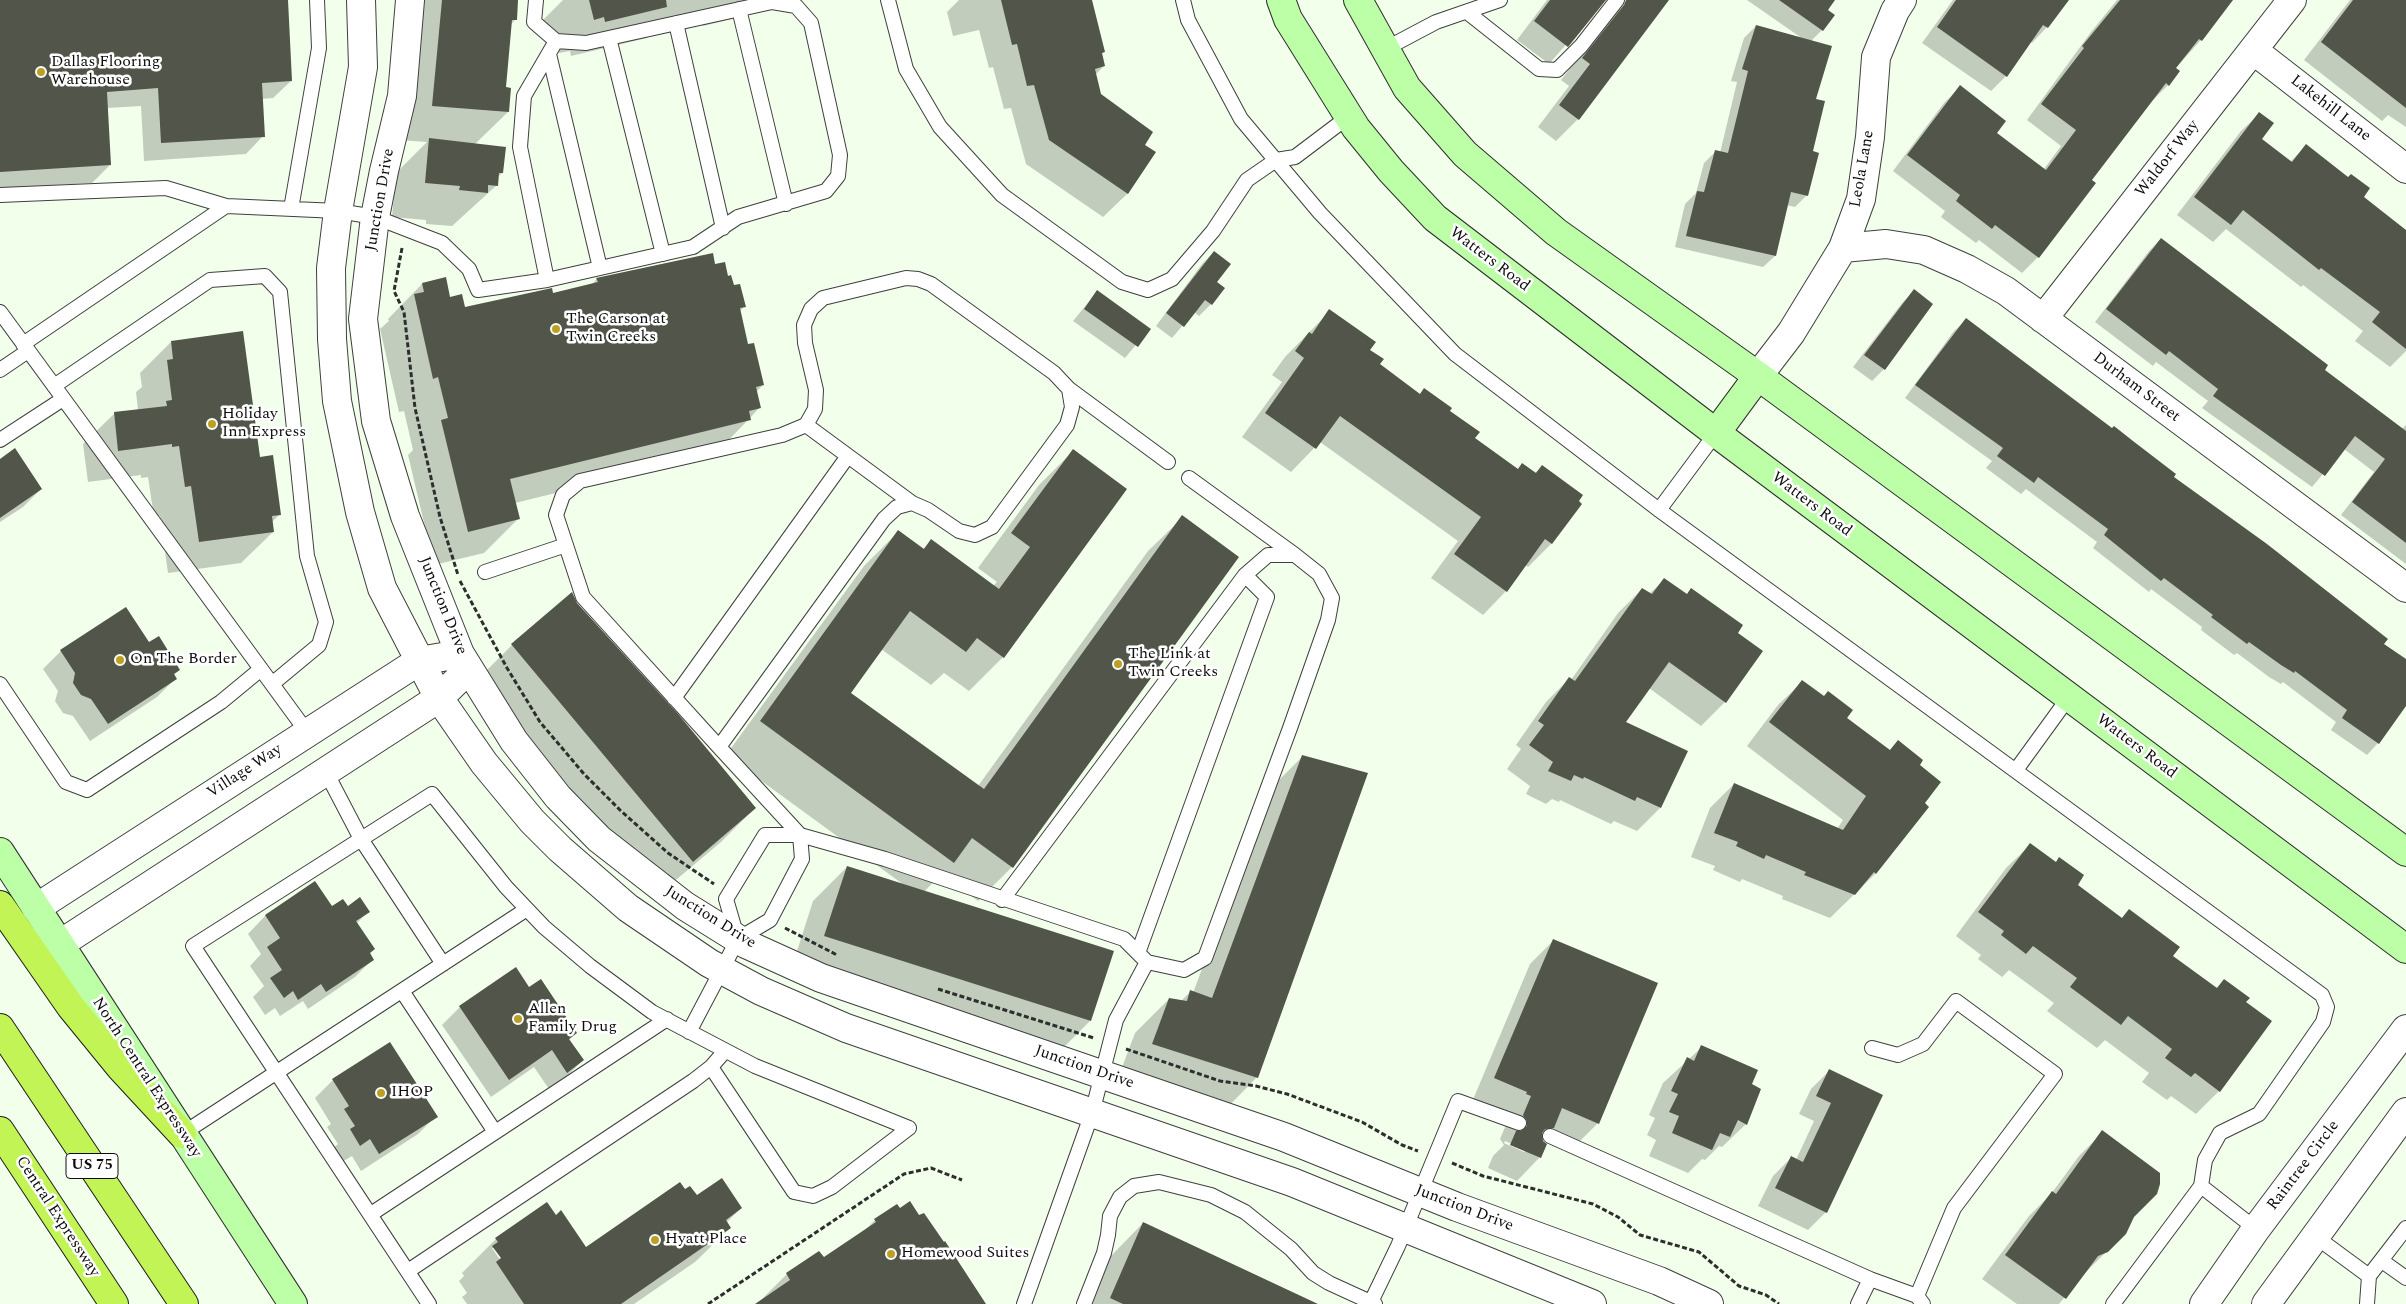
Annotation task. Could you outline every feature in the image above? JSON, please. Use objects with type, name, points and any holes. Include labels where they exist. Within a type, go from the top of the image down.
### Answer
[{"type":"highway","points":[[0,905],[71,1007],[120,1067],[182,1134]]},
{"type":"highway","name":"US 75","points":[[0,1028],[184,1304]]},
{"type":"highway","name":"Central Expressway","points":[[0,1130],[114,1304]]},
{"type":"main road","name":"Watters Road","points":[[1281,0],[1288,19],[1348,116],[1391,171],[1435,218],[1716,433],[2406,949]]},
{"type":"main road","points":[[1358,0],[1407,88],[1465,154],[1556,232],[1758,376],[2406,852]]},
{"type":"main road","points":[[1716,433],[1758,376]]},
{"type":"main road","name":"North Central Expressway","points":[[0,852],[293,1304]]},
{"type":"street","points":[[361,0],[363,67],[338,211],[331,268],[332,339],[337,401],[360,512],[382,588],[439,698],[484,763],[532,820],[560,849],[628,908],[721,969],[762,991],[846,1028],[1292,1182],[1592,1304]]},
{"type":"street","name":"Junction Drive","points":[[410,0],[402,96],[375,217],[363,319],[376,421],[405,516],[464,661],[514,741],[565,804],[599,838],[685,906],[738,939],[822,978],[1284,1138],[1420,1192],[1659,1281],[1709,1304]]},
{"type":"street","name":"Leola Lane","points":[[1758,376],[1791,333],[1843,248],[1861,198],[1870,137],[1876,57],[1894,11],[1902,0]]},
{"type":"street","name":"Waldorf Way","points":[[2043,319],[2292,0]]},
{"type":"street","name":"Lakehill Lane","points":[[2253,50],[2406,169]]},
{"type":"street","name":"Durham Street","points":[[1843,248],[1886,244],[1924,250],[1967,269],[2006,291],[2406,588]]},
{"type":"street","name":"Village Way","points":[[36,908],[419,660],[464,661]]},
{"type":"street","points":[[60,944],[439,698],[464,661]]},
{"type":"street","name":"Raintree Circle","points":[[2204,1304],[2256,1229],[2406,1029]]},
{"type":"street","points":[[2266,1304],[2406,1112]]},
{"type":"lane","points":[[291,209],[319,48],[318,0]]},
{"type":"lane","points":[[0,195],[166,188],[226,206],[338,211],[375,217],[442,243],[469,269],[478,290],[547,280],[693,247],[738,217],[826,191],[838,176],[840,155],[811,23],[796,6],[772,2],[586,43],[556,40],[534,22],[536,0]]},
{"type":"lane","points":[[888,0],[906,69],[940,128],[1002,195],[1122,282],[1148,290],[1172,278],[1213,231],[1247,180],[1276,160],[1295,157],[1348,116]]},
{"type":"lane","points":[[1183,0],[1188,20],[1241,119],[1320,213],[1456,354],[1659,510],[2322,995],[2327,1007],[2323,1022],[2259,1114],[2220,1133],[2205,1160],[2201,1186],[2113,1304]]},
{"type":"lane","points":[[1385,49],[1436,22],[1500,0]]},
{"type":"lane","points":[[1467,12],[1539,69],[1557,70],[1581,46],[1617,0]]},
{"type":"lane","points":[[739,9],[786,204]]},
{"type":"lane","points":[[676,24],[724,228]]},
{"type":"lane","points":[[609,38],[663,254]]},
{"type":"lane","points":[[547,280],[520,147],[524,96],[556,40]]},
{"type":"lane","points":[[549,54],[600,268]]},
{"type":"lane","points":[[0,370],[26,348],[226,206]]},
{"type":"lane","points":[[54,386],[210,280],[265,276],[280,292],[307,556],[326,622],[319,645],[272,684]]},
{"type":"lane","points":[[689,1032],[738,939],[770,920],[802,859],[800,834],[583,596],[556,515],[563,496],[580,481],[782,435],[806,425],[816,409],[816,390],[805,343],[804,325],[811,309],[823,298],[906,278],[918,278],[931,284],[1054,373],[1069,389],[1168,462]]},
{"type":"lane","points":[[0,312],[306,732]]},
{"type":"lane","points":[[806,425],[912,503],[928,510],[958,531],[975,535],[992,528],[1067,425],[1072,407],[1069,389]]},
{"type":"lane","points":[[0,440],[63,399]]},
{"type":"lane","points":[[1659,510],[1716,433]]},
{"type":"lane","points":[[674,698],[848,456]]},
{"type":"lane","points":[[738,939],[726,899],[728,895],[765,836],[800,834],[885,859],[1002,900],[1124,939],[1143,958],[1184,970],[1205,958],[1290,728],[1328,620],[1332,598],[1319,574],[1189,478]]},
{"type":"lane","points":[[719,747],[884,519],[897,507],[912,503]]},
{"type":"lane","points":[[485,572],[566,545]]},
{"type":"lane","points":[[1002,900],[1245,575],[1268,555],[1294,555]]},
{"type":"lane","points":[[1024,1304],[1092,1113],[1116,1020],[1143,958],[1267,597],[1245,575]]},
{"type":"lane","points":[[0,684],[66,782],[87,790],[221,702],[261,669]]},
{"type":"lane","points":[[2016,770],[2069,697]]},
{"type":"lane","points":[[326,772],[361,838],[443,964]]},
{"type":"lane","points":[[429,1304],[193,946],[432,794],[506,887],[544,927],[590,966],[652,1012],[755,1066],[909,1128],[832,1187],[812,1196],[794,1192],[711,1067]]},
{"type":"lane","points":[[182,1134],[528,909]]},
{"type":"lane","points":[[402,991],[495,1132]]},
{"type":"lane","points":[[1550,1136],[1920,1300],[1954,1208],[2055,1074],[1956,1001],[1923,1044],[1898,1055],[1872,1048]]},
{"type":"lane","points":[[371,1214],[667,1019]]},
{"type":"lane","points":[[408,1271],[711,1067],[724,1051]]},
{"type":"lane","points":[[1084,1304],[1104,1253],[1110,1216],[1120,1197],[1134,1186],[1159,1182],[1210,1195],[1245,1212],[1291,1249],[1313,1274],[1372,1303],[1406,1228],[1458,1101],[1519,1123]]},
{"type":"lane","points":[[2201,1186],[2256,1229]]},
{"type":"lane","points":[[2367,1304],[2369,1276],[2406,1228]]},
{"type":"lane","points":[[2316,1237],[2369,1276]]},
{"type":"lane","points":[[2382,1261],[2406,1278]]},
{"type":"lane","points":[[1858,1304],[1870,1279]]},
{"type":"path","points":[[404,229],[394,291],[404,312],[415,408],[440,517],[460,580],[507,668],[540,722],[584,774],[620,810],[668,853],[728,895]]},
{"type":"path","points":[[770,920],[839,956]]},
{"type":"path","points":[[933,987],[1110,1043],[1220,1081],[1256,1086],[1287,1094],[1362,1122],[1402,1145],[1483,1176],[1593,1204],[1618,1217],[1640,1235],[1699,1252],[1740,1286],[1766,1295],[1779,1304]]},
{"type":"path","points":[[708,1304],[904,1174],[932,1168],[962,1180]]},
{"type":"building","points":[[0,0],[288,0],[292,81],[262,83],[265,137],[161,143],[158,88],[107,92],[111,165],[0,172]]},
{"type":"building","points":[[442,0],[518,0],[517,20],[512,20],[506,87],[511,88],[509,112],[432,106]]},
{"type":"building","points":[[589,0],[666,0],[667,7],[605,22],[604,17],[594,20]]},
{"type":"building","points":[[1001,0],[1092,0],[1105,52],[1102,53],[1105,66],[1095,69],[1101,94],[1153,132],[1145,145],[1156,152],[1128,194],[1049,140],[1034,85],[1027,86],[1017,44],[1012,45]]},
{"type":"building","points":[[1550,0],[1606,0],[1568,47],[1534,21]]},
{"type":"building","points":[[1626,0],[1669,0],[1579,120],[1559,105],[1590,64],[1582,58]]},
{"type":"building","points":[[1779,0],[1835,0],[1828,10],[1835,15],[1823,31]]},
{"type":"building","points":[[1956,0],[2069,0],[2048,28],[2043,25],[2007,77],[1937,27]]},
{"type":"building","points":[[2120,0],[2233,0],[2202,41],[2199,39],[2176,68],[2180,71],[2169,86],[2166,83],[2092,180],[2096,183],[2039,258],[1995,225],[1992,229],[1956,201],[1960,195],[1907,155],[1960,85],[2006,121],[1997,133],[2046,170],[2076,130],[2041,104],[2084,48],[2082,46]]},
{"type":"building","points":[[2353,0],[2406,0],[2406,108],[2321,42]]},
{"type":"building","points":[[1756,25],[1832,46],[1816,99],[1825,101],[1813,151],[1819,153],[1808,196],[1791,192],[1776,256],[1686,236],[1697,191],[1704,192],[1715,150],[1728,153],[1748,71],[1742,69]]},
{"type":"building","points":[[2259,112],[2274,123],[2262,139],[2292,162],[2306,144],[2348,177],[2351,174],[2370,188],[2364,197],[2406,230],[2406,349],[2372,322],[2380,312],[2321,268],[2319,270],[2243,210],[2231,225],[2194,197]]},
{"type":"building","points":[[429,138],[506,147],[503,173],[499,173],[498,186],[488,185],[488,193],[459,190],[460,186],[425,183]]},
{"type":"building","points":[[2161,238],[2328,365],[2325,370],[2406,431],[2406,543],[2352,502],[2385,459],[2355,436],[2325,476],[2213,396],[2218,389],[2169,351],[2166,355],[2106,309]]},
{"type":"building","points":[[1214,251],[1231,264],[1217,282],[1225,288],[1212,305],[1205,300],[1184,327],[1166,313]]},
{"type":"building","points":[[713,253],[715,264],[725,262],[728,276],[731,275],[734,285],[740,284],[746,307],[740,308],[748,344],[754,343],[764,385],[756,387],[761,408],[749,411],[751,420],[510,479],[520,519],[468,532],[441,420],[448,418],[438,377],[433,379],[414,294],[424,292],[422,283],[446,277],[450,297],[462,294],[465,307],[552,288],[553,293],[598,282],[596,278]]},
{"type":"building","points":[[1914,289],[1933,304],[1885,370],[1864,355]]},
{"type":"building","points":[[1097,290],[1151,329],[1138,347],[1084,309]]},
{"type":"building","points":[[1329,309],[1376,342],[1370,350],[1384,359],[1380,364],[1420,394],[1424,388],[1452,408],[1450,411],[1480,432],[1475,438],[1518,469],[1522,463],[1536,473],[1542,465],[1583,495],[1579,501],[1582,504],[1552,544],[1545,539],[1507,592],[1454,554],[1481,517],[1340,416],[1316,449],[1265,413],[1304,358],[1295,351],[1309,332],[1312,334]]},
{"type":"building","points":[[1966,318],[2112,428],[2114,426],[2176,474],[2174,477],[2267,544],[2388,639],[2384,644],[2406,659],[2406,706],[2379,744],[2342,718],[2347,710],[2295,671],[2294,673],[2281,665],[2249,642],[2247,644],[2211,617],[2213,615],[2164,578],[2161,581],[2104,535],[2108,529],[2038,477],[2034,483],[1997,456],[2003,448],[1915,385]]},
{"type":"building","name":"Holiday Inn Express","points":[[243,331],[260,457],[273,455],[281,515],[272,516],[274,532],[199,542],[191,486],[185,487],[179,446],[172,447],[172,444],[118,451],[114,412],[167,406],[166,401],[172,400],[167,360],[173,359],[171,341]]},
{"type":"building","points":[[15,448],[42,489],[0,518],[0,459]]},
{"type":"building","name":"The Link at Twin Creeks","points":[[1073,449],[1127,489],[1004,658],[977,638],[966,652],[910,611],[851,693],[984,789],[1182,515],[1239,557],[1013,868],[972,838],[954,863],[760,721],[898,530],[924,549],[931,539],[999,589],[1030,547],[1011,533]]},
{"type":"building","points":[[1664,578],[1687,594],[1691,588],[1743,625],[1738,633],[1763,651],[1726,703],[1669,662],[1626,722],[1688,751],[1661,808],[1637,797],[1635,801],[1584,777],[1583,779],[1574,775],[1571,781],[1548,771],[1553,762],[1529,745],[1544,725],[1538,721],[1569,677],[1575,681],[1642,588],[1652,594]]},
{"type":"building","points":[[572,592],[577,603],[679,715],[756,808],[693,862],[511,644]]},
{"type":"building","name":"On The Border","points":[[126,607],[149,642],[159,636],[180,670],[174,674],[177,679],[108,724],[91,699],[81,695],[73,683],[75,673],[60,650]]},
{"type":"building","points":[[1802,680],[1824,696],[1828,691],[1853,710],[1847,718],[1890,750],[1898,740],[1923,760],[1920,765],[1941,782],[1925,803],[1929,807],[1876,874],[1874,872],[1855,895],[1804,875],[1806,872],[1766,855],[1764,859],[1736,846],[1738,842],[1714,833],[1734,783],[1843,830],[1866,796],[1769,722]]},
{"type":"building","points":[[1302,755],[1368,773],[1258,1078],[1152,1044],[1169,998],[1187,1001],[1190,990],[1212,998]]},
{"type":"building","points":[[2030,843],[2056,862],[2059,857],[2084,875],[2078,885],[2122,918],[2129,909],[2180,947],[2173,956],[2217,988],[2224,979],[2250,998],[2246,1002],[2272,1021],[2220,1092],[2195,1073],[2191,1077],[2165,1058],[2172,1049],[2128,1016],[2121,1025],[2070,987],[2077,978],[2033,946],[2026,954],[2001,935],[2004,931],[1978,912]]},
{"type":"building","points":[[847,866],[1114,951],[1091,1021],[824,936]]},
{"type":"building","points":[[315,881],[332,906],[343,899],[348,906],[360,897],[370,912],[356,921],[375,949],[370,953],[374,960],[326,992],[321,984],[298,1000],[293,991],[284,998],[270,978],[282,970],[267,947],[280,938],[265,915]]},
{"type":"building","points":[[1553,939],[1658,983],[1599,1124],[1562,1108],[1554,1128],[1545,1129],[1542,1133],[1543,1141],[1547,1144],[1541,1158],[1510,1145],[1516,1131],[1521,1131],[1527,1126],[1527,1121],[1523,1115],[1531,1096],[1526,1094],[1527,1092],[1494,1078]]},
{"type":"building","name":"Allen Family Drug","points":[[516,967],[529,987],[541,979],[577,1033],[569,1039],[584,1060],[567,1073],[552,1050],[509,1080],[459,1006]]},
{"type":"building","name":"IHOP","points":[[390,1042],[438,1117],[379,1154],[370,1139],[360,1146],[350,1129],[355,1126],[344,1109],[349,1106],[332,1079]]},
{"type":"building","points":[[1701,1045],[1758,1070],[1752,1084],[1761,1089],[1747,1125],[1738,1120],[1730,1137],[1720,1133],[1712,1150],[1672,1133],[1679,1116],[1669,1112],[1678,1094],[1671,1091],[1687,1057],[1694,1061]]},
{"type":"building","points":[[1829,1069],[1883,1095],[1827,1213],[1775,1188],[1791,1156],[1803,1162],[1831,1103],[1816,1096]]},
{"type":"building","points":[[2102,1130],[2160,1173],[2160,1184],[2157,1194],[2134,1217],[2126,1234],[2108,1252],[2098,1256],[2066,1299],[2005,1255],[2052,1191],[2056,1194]]},
{"type":"building","name":"Hyatt Place","points":[[722,1178],[742,1208],[726,1220],[731,1228],[621,1304],[524,1304],[496,1262],[501,1258],[492,1246],[498,1242],[495,1238],[547,1202],[556,1215],[561,1210],[586,1247],[680,1182],[685,1189],[690,1186],[697,1195]]},
{"type":"building","name":"Homewood Suites","points":[[910,1201],[919,1215],[924,1213],[945,1241],[986,1304],[755,1304],[790,1280],[786,1273],[819,1251],[824,1257],[876,1222],[874,1219],[897,1204],[900,1208]]},
{"type":"building","points":[[1143,1222],[1318,1304],[1123,1304],[1110,1298]]},
{"type":"place","name":"Dallas Flooring Warehouse","points":[[41,72]]},
{"type":"place","name":"The Carson at Twin Creeks","points":[[556,329]]},
{"type":"place","name":"Holiday Inn Express","points":[[212,424]]},
{"type":"place","name":"On The Border","points":[[120,660]]},
{"type":"place","name":"The Link at Twin Creeks","points":[[1118,664]]},
{"type":"place","name":"Allen Family Drug","points":[[518,1019]]},
{"type":"place","name":"IHOP","points":[[381,1093]]},
{"type":"place","name":"Hyatt Place","points":[[655,1240]]},
{"type":"place","name":"Homewood Suites","points":[[891,1254]]}]
